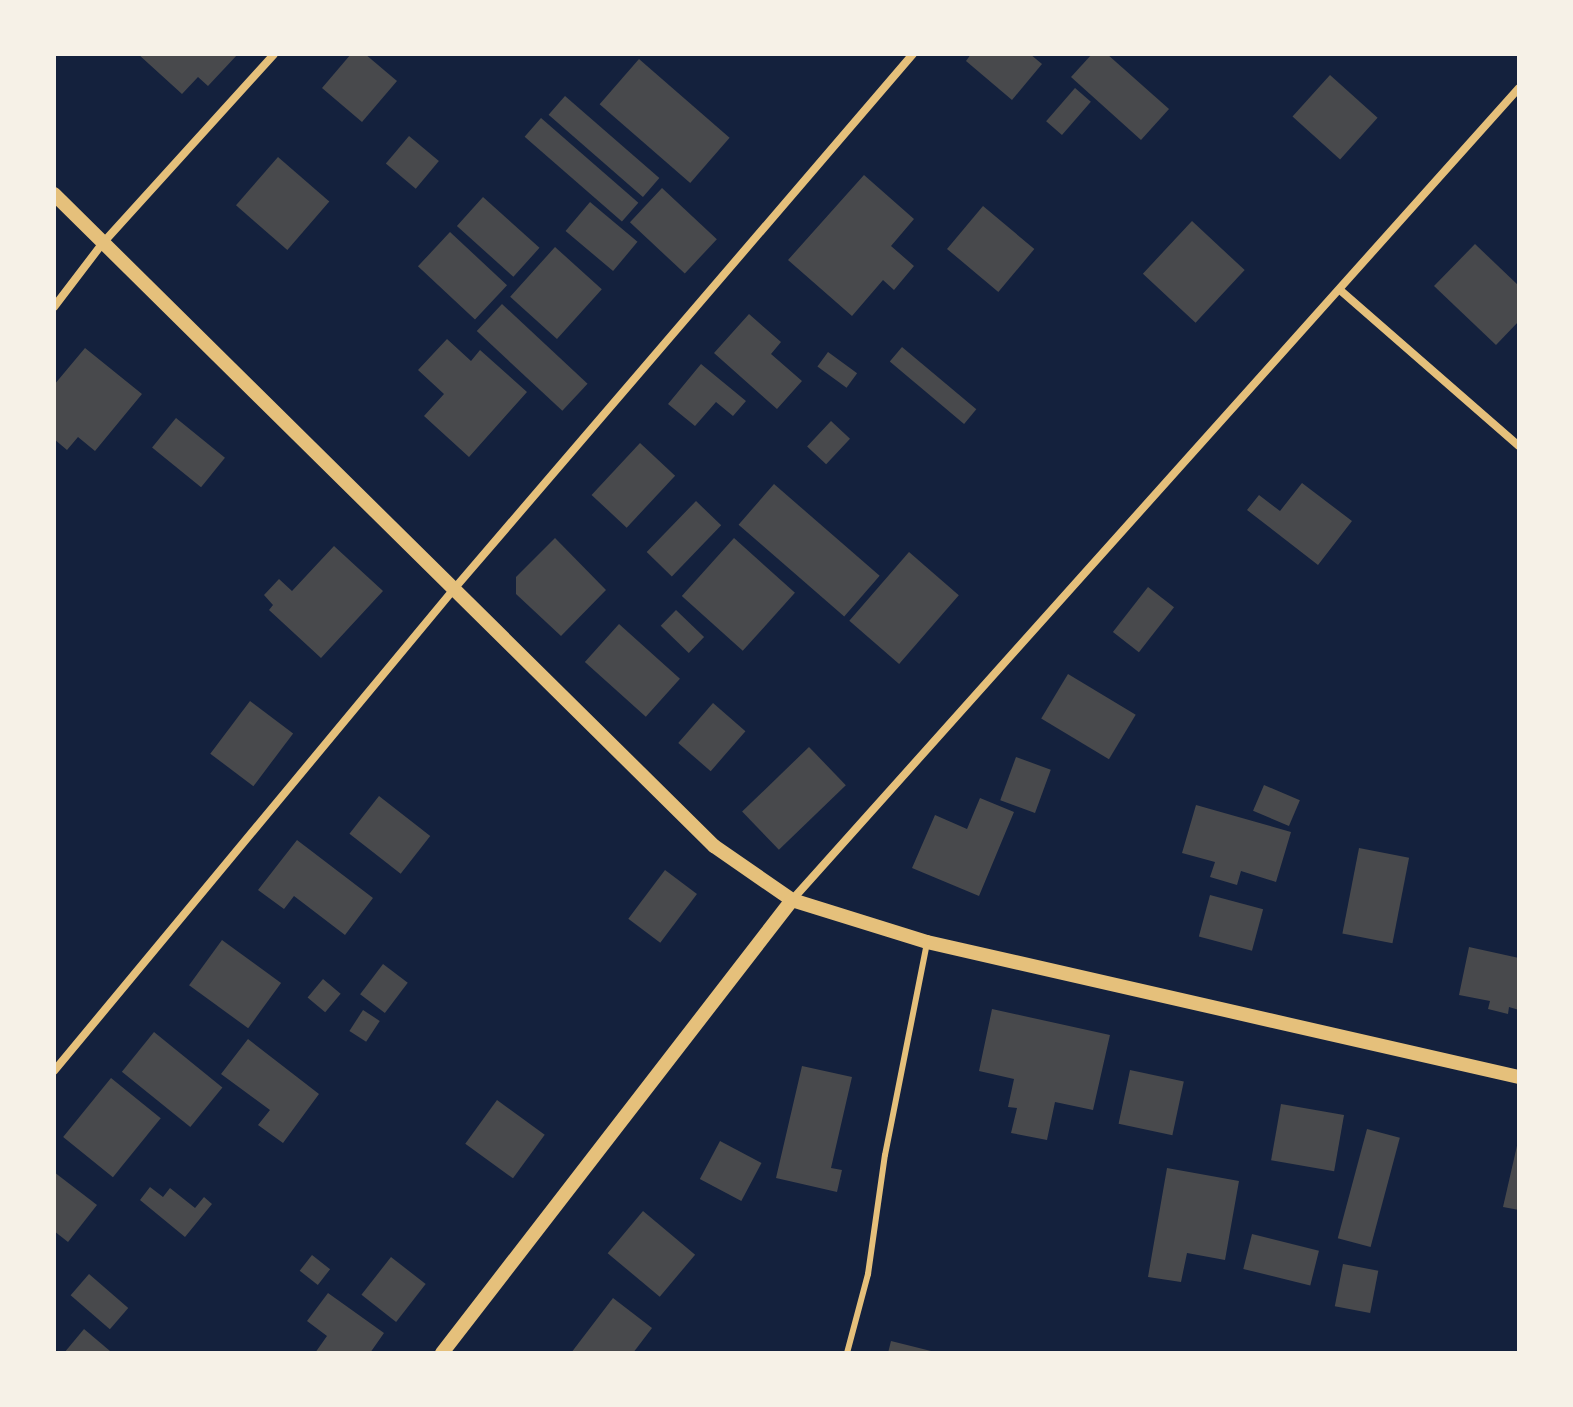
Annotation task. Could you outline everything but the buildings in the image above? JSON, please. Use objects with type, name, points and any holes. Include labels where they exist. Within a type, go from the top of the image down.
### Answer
[{"type":"street","points":[[54,307],[102,244],[274,54]]},
{"type":"street","points":[[54,1071],[454,589],[913,54]]},
{"type":"street","points":[[442,1353],[792,900],[1519,88]]},
{"type":"street","points":[[54,194],[714,846],[792,900],[927,942],[1519,1077]]},
{"type":"street","points":[[1340,290],[1519,446]]},
{"type":"lane","points":[[847,1353],[868,1274],[885,1155],[927,942]]}]
